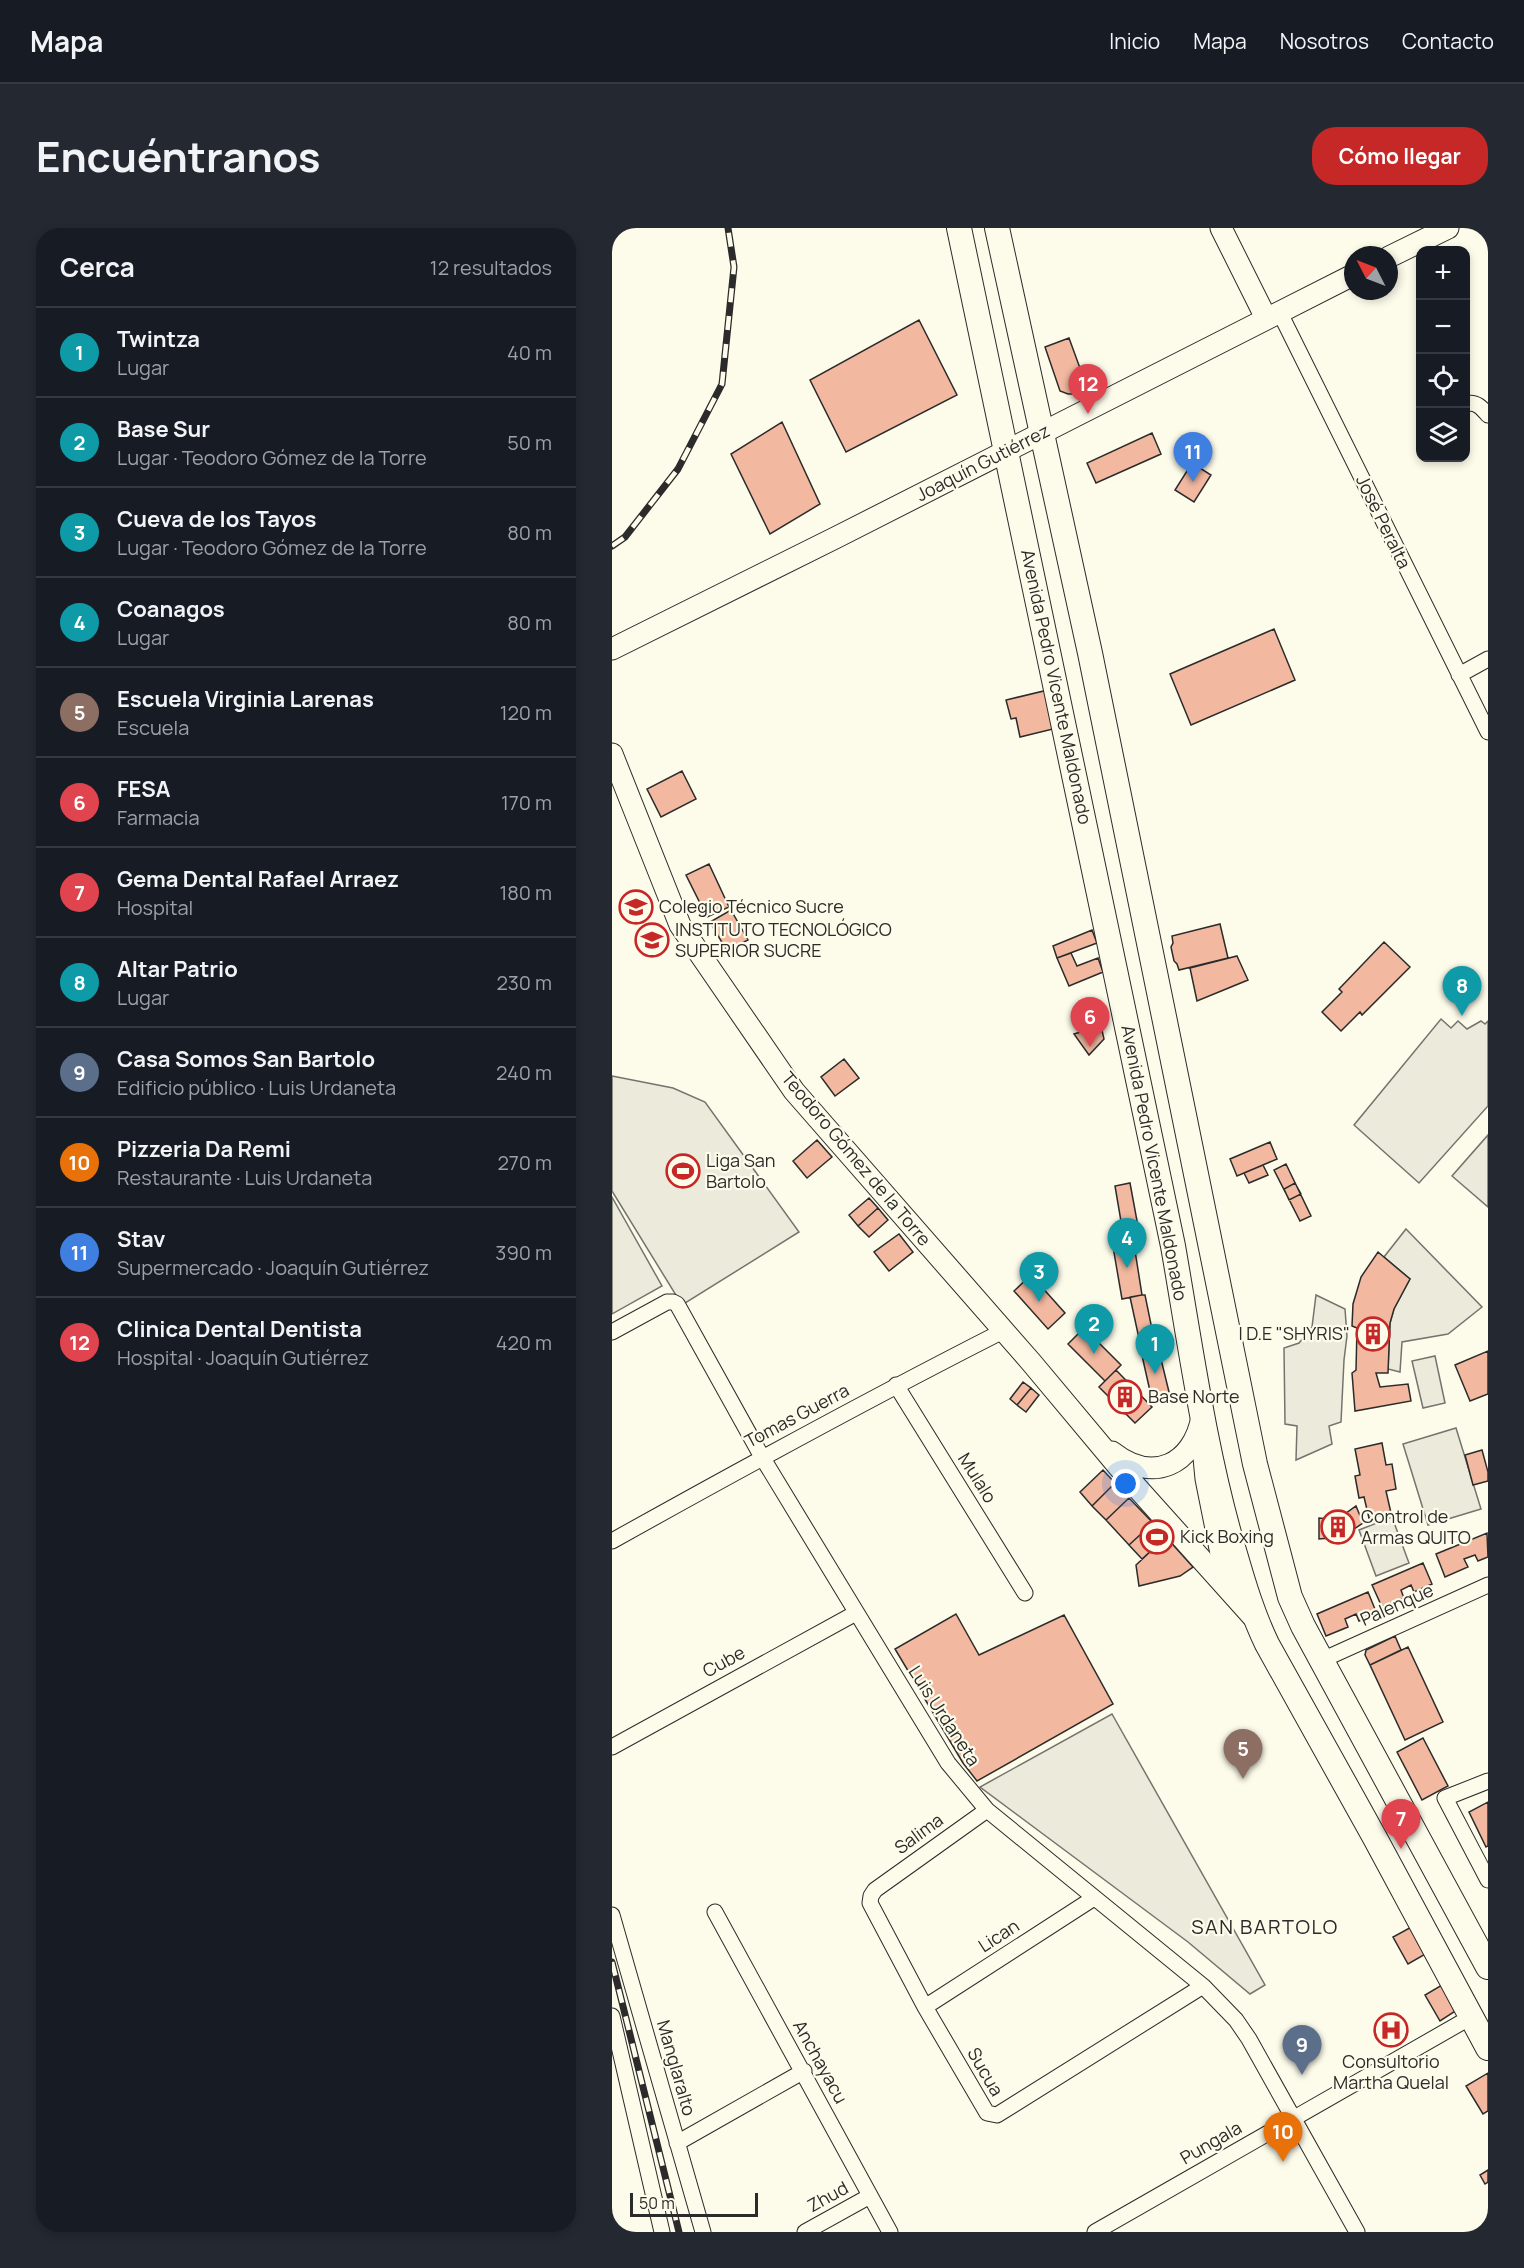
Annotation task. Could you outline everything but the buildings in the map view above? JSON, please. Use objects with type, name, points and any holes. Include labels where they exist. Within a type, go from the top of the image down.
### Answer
[{"type":"main road","name":"Avenida Pedro Vicente Maldonado","points":[[959,228],[1173,1246],[1200,1425],[1224,1516],[1255,1619],[1488,2048]]},
{"type":"main road","points":[[997,228],[1138,883],[1255,1464],[1290,1597],[1488,1967]]},
{"type":"street","name":"José Peralta","points":[[1221,228],[1272,314],[1488,732]]},
{"type":"street","points":[[1398,253],[1448,228]]},
{"type":"street","name":"Joaquín Gutiérrez","points":[[612,649],[1344,279]]},
{"type":"street","points":[[1470,403],[1480,406],[1488,415]]},
{"type":"street","points":[[1459,675],[1488,659]]},
{"type":"street","name":"Teodoro Gómez de la Torre","points":[[612,754],[680,925],[794,1091],[1096,1440],[1255,1619]]},
{"type":"street","name":"Luis Urdaneta","points":[[612,1332],[668,1302],[675,1303],[762,1457],[937,1748],[987,1810],[1203,1986],[1236,2020],[1294,2118],[1350,2229]]},
{"type":"street","name":"Tomas Guerra","points":[[612,1541],[896,1385],[1003,1331]]},
{"type":"street","name":"Mulalo","points":[[896,1385],[1025,1593]]},
{"type":"street","points":[[1200,1425],[1203,1479],[1224,1585]]},
{"type":"street","name":"Teodoro Gómez de la Torre","points":[[1096,1440],[1131,1464],[1147,1468],[1164,1466],[1179,1460],[1191,1449],[1200,1425]]},
{"type":"street","name":"Palenque","points":[[1322,1660],[1488,1585]]},
{"type":"street","name":"Cube","points":[[612,1747],[856,1612]]},
{"type":"street","points":[[1488,1781],[1445,1798],[1488,1880]]},
{"type":"street","name":"Salima","points":[[875,1890],[987,1810]]},
{"type":"street","name":"Sucua","points":[[875,1890],[870,1904],[925,2007],[985,2111],[993,2116],[1203,1986]]},
{"type":"street","name":"Lican","points":[[925,2007],[1094,1898]]},
{"type":"street","name":"Anchayacu","points":[[715,1912],[890,2232]]},
{"type":"street","name":"Manglaralto","points":[[612,1915],[703,2232]]},
{"type":"street","points":[[612,2016],[662,2232]]},
{"type":"street","name":"Pungala","points":[[1095,2232],[1471,2017]]},
{"type":"street","points":[[677,2143],[804,2071]]},
{"type":"street","name":"Zhud","points":[[805,2232],[870,2196]]},
{"type":"shaded area","points":[[1441,1019],[1451,1028],[1458,1021],[1467,1029],[1481,1021],[1485,1024],[1488,1021],[1488,1106],[1419,1183],[1354,1125]]},
{"type":"shaded area","name":"Liga San Bartolo","points":[[612,1076],[673,1088],[705,1102],[799,1232],[682,1305],[612,1191]]},
{"type":"shaded area","points":[[1488,1135],[1488,1207],[1452,1176]]},
{"type":"shaded area","points":[[612,1197],[662,1286],[612,1314]]},
{"type":"shaded area","points":[[1406,1229],[1482,1307],[1448,1334],[1402,1342],[1400,1372],[1388,1369],[1390,1323],[1394,1309],[1410,1279],[1384,1257]]},
{"type":"shaded area","points":[[1316,1295],[1345,1309],[1347,1336],[1341,1422],[1329,1426],[1332,1444],[1296,1460],[1297,1426],[1285,1424],[1284,1348],[1299,1343],[1312,1327]]},
{"type":"shaded area","points":[[1435,1356],[1445,1403],[1423,1408],[1412,1361]]},
{"type":"shaded area","points":[[1456,1428],[1481,1509],[1428,1525],[1403,1444]]},
{"type":"shaded area","points":[[1392,1517],[1409,1563],[1376,1576],[1359,1530]]},
{"type":"shaded area","points":[[1112,1714],[1265,1985],[1250,1994],[1188,1942],[980,1787]]},
{"type":"railway","points":[[612,546],[625,537],[678,469],[722,384],[734,267],[728,228]]},
{"type":"railway","points":[[612,1962],[679,2232]]},
{"type":"place","name":"Clinica Dental Dentista","points":[[1088,414]]},
{"type":"place","name":"Stav","points":[[1193,482]]},
{"type":"place","name":"Colegio Técnico Sucre","points":[[636,907]]},
{"type":"place","name":"INSTITUTO TECNOLÓGICO SUPERIOR SUCRE","points":[[652,940]]},
{"type":"place","name":"Altar Patrio","points":[[1462,1016]]},
{"type":"place","name":"FESA","points":[[1090,1047]]},
{"type":"place","name":"Liga San Bartolo","points":[[683,1171]]},
{"type":"place","name":"Coanagos","points":[[1127,1268]]},
{"type":"place","name":"Cueva de los Tayos","points":[[1039,1302]]},
{"type":"place","name":"I D.E \"SHYRIS\"","points":[[1373,1334]]},
{"type":"place","name":"Base Sur","points":[[1094,1354]]},
{"type":"place","name":"Twintza","points":[[1155,1374]]},
{"type":"place","name":"Base Norte","points":[[1125,1397]]},
{"type":"place","name":"Control de Armas QUITO","points":[[1338,1527]]},
{"type":"place","name":"Kick Boxing","points":[[1157,1537]]},
{"type":"place","name":"Escuela Virginia Larenas","points":[[1243,1779]]},
{"type":"place","name":"Gema Dental Rafael Arraez","points":[[1401,1849]]},
{"type":"place","name":"Consultorio Martha Quelal","points":[[1391,2030]]},
{"type":"place","name":"Casa Somos San Bartolo","points":[[1302,2075]]},
{"type":"place","name":"Pizzeria Da Remi","points":[[1283,2162]]},
{"type":"district","name":"SAN BARTOLO","points":[[1265,1927]]}]
